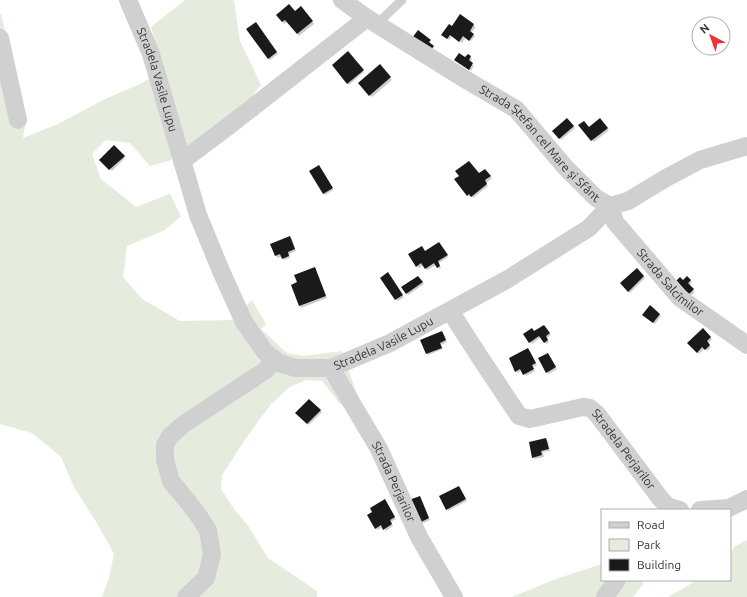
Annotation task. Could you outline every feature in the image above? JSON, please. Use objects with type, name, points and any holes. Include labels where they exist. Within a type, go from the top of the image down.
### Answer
[{"type":"street","name":"Stradela Vasile Lupu","points":[[128,0],[151,54],[198,215],[221,271],[244,322],[265,352],[279,363],[296,368],[331,368],[390,344],[508,279],[589,228],[610,206]]},
{"type":"street","name":"Strada Ștefan cel Mare și Sfânt","points":[[342,0],[372,21],[516,109],[571,172],[596,198],[610,206],[628,201],[700,160],[747,146]]},
{"type":"street","points":[[182,161],[372,21]]},
{"type":"street","points":[[0,38],[18,120]]},
{"type":"street","name":"Strada Salcîmilor","points":[[610,206],[615,222],[680,298],[747,345]]},
{"type":"street","name":"Stradela Perjarilor","points":[[450,311],[519,416],[530,419],[582,406],[590,408],[597,414],[660,498],[667,506],[677,509]]},
{"type":"street","points":[[186,597],[206,578],[212,556],[208,530],[196,512],[171,481],[165,460],[164,445],[170,436],[184,424],[266,370],[273,358]]},
{"type":"street","name":"Strada Perjarilor","points":[[331,368],[379,449],[419,537],[454,597]]},
{"type":"street","points":[[720,509],[729,508],[747,499]]},
{"type":"street","points":[[605,597],[616,581]]},
{"type":"lane","points":[[372,21],[402,0]]},
{"type":"green space","points":[[185,0],[234,0],[240,41],[261,85],[245,105],[169,161],[150,166],[130,143],[106,140],[92,154],[101,179],[136,207],[170,194],[181,216],[165,230],[127,246],[123,277],[142,299],[180,321],[232,320],[252,300],[266,324],[261,329],[287,353],[304,356],[342,351],[358,397],[340,404],[322,381],[306,380],[290,387],[271,404],[246,438],[222,475],[221,489],[234,509],[249,527],[268,558],[317,591],[317,597],[102,597],[109,578],[114,554],[74,487],[61,457],[32,433],[0,424],[0,14],[26,119],[23,138],[58,124],[105,99],[140,84],[164,70],[151,27]]},
{"type":"green space","points":[[747,540],[747,597],[668,597],[694,581],[731,581],[731,552],[735,546]]},
{"type":"green space","points":[[601,564],[601,581],[643,581],[643,584],[633,597],[512,597],[556,579]]},
{"type":"building","points":[[289,4],[295,11],[301,6],[313,21],[297,34],[285,20],[282,22],[276,15]]},
{"type":"building","points":[[460,14],[474,24],[470,31],[474,34],[469,41],[463,36],[459,42],[450,35],[447,39],[441,35],[449,24],[452,26]]},
{"type":"building","points":[[256,22],[277,52],[268,59],[246,29]]},
{"type":"building","points":[[418,30],[431,40],[429,42],[434,46],[430,51],[412,38]]},
{"type":"building","points":[[348,51],[364,70],[347,84],[332,65]]},
{"type":"building","points":[[459,53],[465,57],[468,54],[471,56],[469,60],[473,63],[469,70],[454,60]]},
{"type":"building","points":[[380,64],[391,77],[369,96],[358,83]]},
{"type":"building","points":[[567,118],[574,126],[559,139],[552,131]]},
{"type":"building","points":[[600,118],[608,128],[591,141],[578,125],[584,121],[589,127]]},
{"type":"building","points":[[114,145],[125,156],[109,170],[99,160]]},
{"type":"building","points":[[469,161],[479,173],[485,169],[491,176],[485,180],[487,184],[471,197],[469,194],[467,196],[454,179],[459,176],[455,171]]},
{"type":"building","points":[[319,165],[333,188],[323,194],[309,171]]},
{"type":"building","points":[[290,236],[295,249],[288,252],[289,256],[282,259],[280,254],[275,256],[270,244]]},
{"type":"building","points":[[439,242],[448,255],[438,261],[440,266],[437,268],[434,263],[425,269],[421,263],[416,267],[408,254],[422,246],[425,251]]},
{"type":"building","points":[[315,267],[326,296],[299,306],[291,285],[297,282],[294,275]]},
{"type":"building","points":[[637,268],[644,276],[628,292],[620,283]]},
{"type":"building","points":[[388,272],[403,295],[395,300],[380,278]]},
{"type":"building","points":[[418,276],[423,282],[406,294],[401,287]]},
{"type":"building","points":[[687,276],[691,280],[688,283],[694,289],[689,294],[676,281],[680,277],[683,280]]},
{"type":"building","points":[[650,305],[660,314],[653,323],[642,315]]},
{"type":"building","points":[[544,325],[550,333],[546,336],[548,340],[544,343],[539,336],[529,343],[523,334],[532,328],[534,331]]},
{"type":"building","points":[[703,328],[711,337],[707,341],[710,345],[705,350],[702,347],[697,353],[687,343]]},
{"type":"building","points":[[442,331],[446,340],[440,343],[442,348],[426,354],[420,340]]},
{"type":"building","points":[[528,348],[536,363],[532,365],[534,369],[523,375],[520,369],[515,372],[509,358]]},
{"type":"building","points":[[548,353],[556,367],[546,373],[538,358]]},
{"type":"building","points":[[309,399],[321,410],[307,424],[295,413]]},
{"type":"building","points":[[546,438],[549,449],[541,451],[542,455],[532,458],[529,442]]},
{"type":"building","points":[[459,486],[466,499],[446,510],[439,496]]},
{"type":"building","points":[[420,496],[429,518],[419,523],[409,500]]},
{"type":"building","points":[[385,499],[395,517],[390,520],[392,524],[383,530],[381,525],[375,529],[367,515],[372,512],[370,508]]}]
